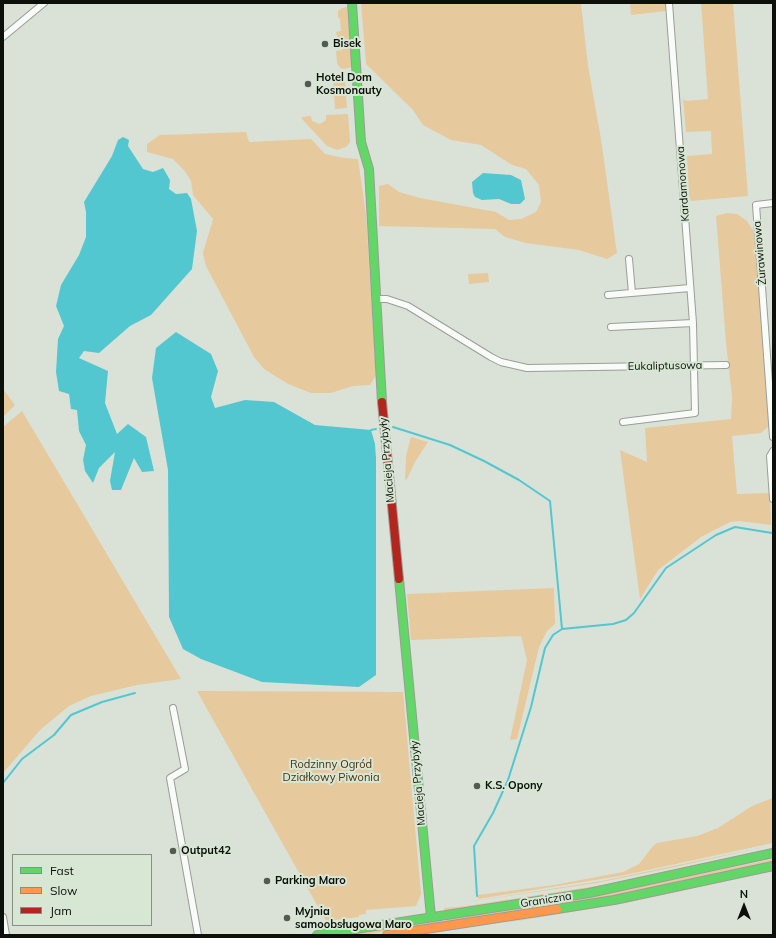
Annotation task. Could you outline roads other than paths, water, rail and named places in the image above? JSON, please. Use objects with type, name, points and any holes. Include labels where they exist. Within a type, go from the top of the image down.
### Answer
[{"type":"street","points":[[3,37],[44,3]]},
{"type":"street","name":"Macieja Przybyły","points":[[352,3],[361,142],[369,169],[382,403],[431,917]]},
{"type":"street","name":"Kardamonowa","points":[[623,422],[695,413],[693,323],[669,3]]},
{"type":"street","name":"Żurawinowa","points":[[773,203],[756,204],[773,437]]},
{"type":"street","points":[[629,259],[632,292]]},
{"type":"street","points":[[608,295],[690,288]]},
{"type":"street","name":"Eukaliptusowa","points":[[376,299],[387,299],[408,306],[475,348],[501,362],[527,368],[726,365]]},
{"type":"street","points":[[611,327],[693,323]]},
{"type":"street","points":[[773,451],[770,456],[773,499]]},
{"type":"street","points":[[174,708],[185,769],[170,778],[198,935]]},
{"type":"street","name":"Graniczna","points":[[317,935],[630,885],[773,853]]},
{"type":"street","name":"Graniczna","points":[[387,935],[614,900],[773,866]]},
{"type":"street","points":[[3,917],[6,935]]},
{"type":"water","points":[[123,137],[129,140],[128,146],[143,169],[153,172],[163,168],[170,180],[169,189],[176,194],[187,193],[191,199],[197,231],[192,269],[151,315],[130,326],[99,353],[84,351],[79,358],[108,371],[105,403],[117,434],[128,424],[146,437],[154,471],[142,472],[134,458],[121,490],[112,490],[110,481],[115,452],[99,468],[93,483],[85,471],[83,460],[86,445],[79,431],[77,410],[71,409],[69,394],[59,391],[56,372],[58,339],[64,326],[56,306],[61,285],[79,255],[86,237],[86,212],[84,202],[112,156],[118,140]]},
{"type":"water","points":[[483,173],[511,175],[521,180],[525,199],[520,204],[511,204],[499,199],[482,200],[475,197],[472,182]]},
{"type":"water","points":[[176,332],[211,354],[218,371],[211,397],[215,408],[245,400],[274,402],[315,425],[371,430],[375,444],[376,458],[376,675],[359,687],[262,682],[201,659],[183,649],[169,617],[168,470],[152,378],[156,348]]},
{"type":"waterway","points":[[393,427],[450,445],[484,461],[519,480],[550,501],[562,629]]},
{"type":"waterway","points":[[371,430],[376,429]]},
{"type":"waterway","points":[[477,896],[474,846],[493,813],[508,780],[531,707],[545,648],[553,635],[562,629],[613,624],[626,620],[634,613],[666,568],[716,535],[735,527],[772,533]]},
{"type":"waterway","points":[[3,783],[22,759],[54,735],[71,715],[102,702],[135,693]]},
{"type":"place","name":"Bisek","points":[[325,44]]},
{"type":"place","name":"Hotel Dom Kosmonauty","points":[[308,84]]},
{"type":"place","name":"K.S. Opony","points":[[477,786]]},
{"type":"place","name":"Output42","points":[[173,851]]},
{"type":"place","name":"Parking Maro","points":[[267,881]]},
{"type":"place","name":"Myjnia samoobsługowa Maro","points":[[287,918]]},
{"type":"park label","name":"Rodzinny Ogród Działkowy Piwonia","points":[[331,771]]}]
